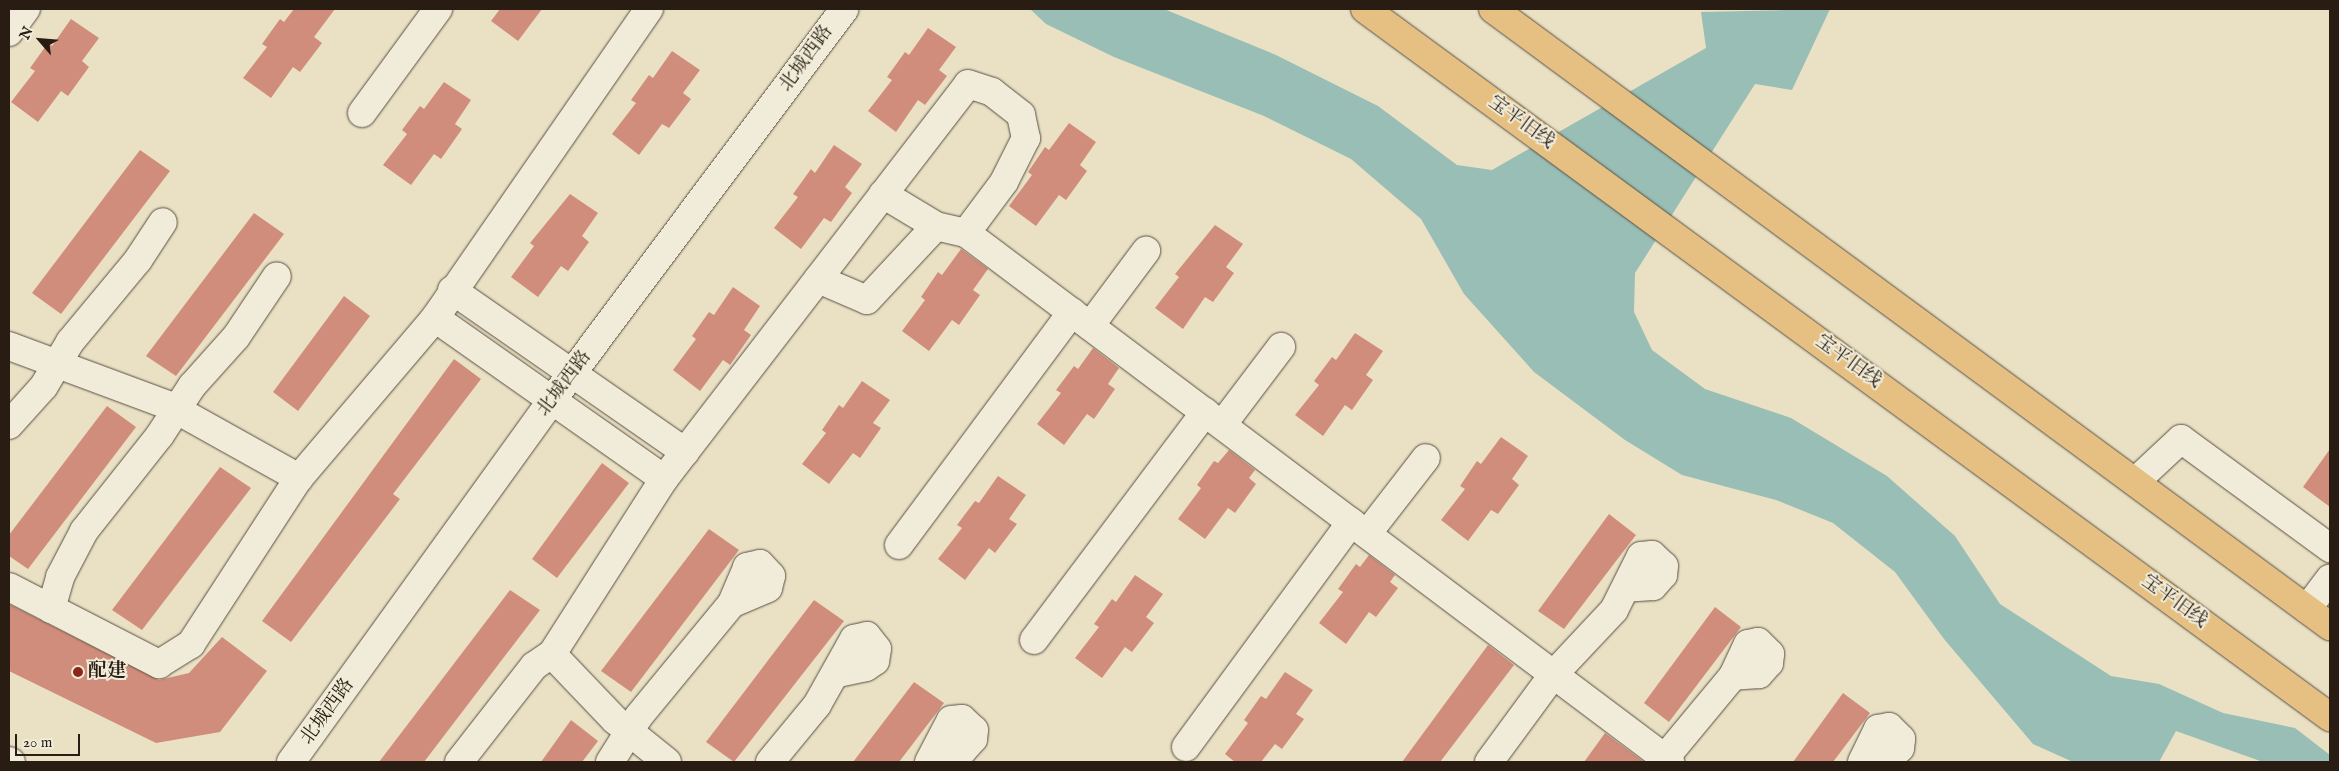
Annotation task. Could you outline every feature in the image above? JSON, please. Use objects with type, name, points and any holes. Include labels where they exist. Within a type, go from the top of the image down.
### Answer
[{"type":"main road","name":"宝平旧线","points":[[1365,9],[1686,242],[2330,717]]},
{"type":"main road","points":[[1493,9],[1732,183],[2330,626]]},
{"type":"street","points":[[9,32],[26,9]]},
{"type":"street","points":[[362,113],[438,9]]},
{"type":"street","points":[[9,587],[159,664],[191,644],[299,478],[434,318],[649,9]]},
{"type":"street","name":"北城西路","points":[[291,762],[552,400],[844,9]]},
{"type":"street","points":[[459,762],[534,666],[552,654],[664,479],[968,84],[992,92],[1021,115],[1026,138],[1004,182],[966,232]]},
{"type":"street","points":[[883,194],[936,226],[966,232],[1667,761],[1732,676]]},
{"type":"street","points":[[9,425],[60,363],[70,342],[138,260],[163,222]]},
{"type":"street","points":[[818,279],[867,300],[936,226]]},
{"type":"street","points":[[899,545],[1081,319],[1146,251]]},
{"type":"street","points":[[51,609],[60,577],[84,531],[178,410],[277,276]]},
{"type":"street","points":[[452,290],[685,452]]},
{"type":"street","points":[[434,318],[664,479]]},
{"type":"street","points":[[9,346],[60,363],[178,410],[299,478]]},
{"type":"street","points":[[1034,640],[1214,419],[1281,347]]},
{"type":"street","points":[[2135,482],[2181,439],[2330,548]]},
{"type":"street","points":[[1186,747],[1359,528],[1426,458]]},
{"type":"street","points":[[2307,609],[2330,579]]},
{"type":"street","points":[[1489,762],[1553,675],[1614,610],[1626,588]]},
{"type":"street","points":[[610,762],[629,732],[732,603]]},
{"type":"street","points":[[552,654],[629,732],[667,762]]},
{"type":"street","points":[[770,762],[818,705],[837,673]]},
{"type":"water","points":[[1030,9],[1164,9],[1276,55],[1378,106],[1457,165],[1492,170],[1706,48],[1701,12],[1830,9],[1792,90],[1755,84],[1635,273],[1634,312],[1652,350],[1705,389],[1791,418],[1887,476],[1955,536],[2000,604],[2111,676],[2159,684],[2223,713],[2295,728],[2330,755],[2330,762],[2263,762],[2176,731],[2159,762],[2073,762],[2033,744],[1944,639],[1895,572],[1833,523],[1776,500],[1682,475],[1625,440],[1534,372],[1464,294],[1421,219],[1351,159],[1264,116],[1114,57],[1046,24]]},
{"type":"building","points":[[294,9],[335,9],[314,37],[322,43],[300,72],[293,67],[271,98],[243,78],[267,47],[262,44],[280,19],[284,22]]},
{"type":"building","points":[[500,9],[542,9],[518,41],[491,21]]},
{"type":"building","points":[[71,19],[99,38],[82,61],[89,67],[68,96],[61,91],[38,122],[11,102],[35,71],[30,68],[48,43],[52,46]]},
{"type":"building","points":[[928,28],[956,47],[939,70],[947,76],[925,105],[918,100],[896,132],[868,111],[892,80],[887,77],[905,52],[909,55]]},
{"type":"building","points":[[672,51],[700,70],[683,93],[691,99],[669,128],[662,124],[639,155],[612,134],[636,103],[631,100],[649,75],[653,78]]},
{"type":"building","points":[[444,82],[471,100],[455,124],[462,129],[441,159],[434,154],[411,185],[383,165],[407,134],[402,130],[420,106],[424,109]]},
{"type":"building","points":[[1069,123],[1096,142],[1080,165],[1087,171],[1066,200],[1059,195],[1036,226],[1009,206],[1032,175],[1028,172],[1045,147],[1049,150]]},
{"type":"building","points":[[834,145],[862,164],[845,187],[852,193],[831,222],[824,218],[801,249],[774,228],[798,197],[793,194],[811,169],[815,173]]},
{"type":"building","points":[[140,150],[170,171],[61,314],[32,293]]},
{"type":"building","points":[[570,194],[598,213],[582,236],[589,242],[568,271],[561,266],[538,297],[511,277],[534,246],[530,243]]},
{"type":"building","points":[[254,213],[284,234],[176,376],[146,356]]},
{"type":"building","points":[[1215,225],[1243,244],[1226,267],[1234,273],[1213,302],[1205,297],[1183,329],[1155,308],[1179,277],[1175,274]]},
{"type":"building","points":[[961,249],[988,269],[973,290],[980,295],[959,325],[952,320],[929,351],[902,331],[925,300],[921,297],[938,272],[942,275]]},
{"type":"building","points":[[733,287],[760,306],[744,330],[751,335],[730,365],[723,360],[700,391],[673,370],[696,339],[692,336],[709,312],[714,315]]},
{"type":"building","points":[[344,296],[370,316],[298,411],[273,392]]},
{"type":"building","points":[[1355,333],[1383,351],[1366,375],[1373,380],[1352,410],[1345,405],[1323,436],[1295,415],[1319,385],[1314,381],[1332,357],[1336,360]]},
{"type":"building","points":[[1093,348],[1119,368],[1108,384],[1115,389],[1094,419],[1087,414],[1064,445],[1037,424],[1061,393],[1056,390],[1074,366],[1078,369]]},
{"type":"building","points":[[454,359],[481,379],[393,494],[400,499],[291,642],[262,621]]},
{"type":"building","points":[[862,381],[890,400],[873,423],[881,428],[860,458],[853,453],[829,484],[802,464],[826,433],[822,430],[839,405],[843,408]]},
{"type":"building","points":[[107,406],[136,427],[28,569],[9,556],[9,535]]},
{"type":"building","points":[[1501,437],[1528,456],[1512,479],[1519,485],[1498,514],[1491,510],[1468,541],[1441,520],[1465,489],[1460,486],[1477,461],[1481,464]]},
{"type":"building","points":[[2330,449],[2330,507],[2303,487]]},
{"type":"building","points":[[1229,450],[1255,470],[1249,478],[1256,484],[1235,513],[1228,508],[1205,539],[1178,519],[1201,488],[1197,485],[1214,461],[1218,463]]},
{"type":"building","points":[[602,463],[629,483],[557,578],[532,559]]},
{"type":"building","points":[[220,467],[251,488],[142,630],[112,610]]},
{"type":"building","points":[[998,476],[1026,495],[1009,519],[1017,524],[995,553],[989,548],[965,580],[938,559],[962,528],[957,525],[975,501],[979,503]]},
{"type":"building","points":[[1609,514],[1636,535],[1564,629],[1538,611]]},
{"type":"building","points":[[709,529],[739,550],[631,692],[601,671]]},
{"type":"building","points":[[1369,555],[1395,575],[1390,582],[1398,588],[1376,617],[1369,612],[1346,644],[1319,623],[1343,592],[1338,589],[1356,564],[1360,567]]},
{"type":"building","points":[[1135,575],[1163,594],[1146,617],[1154,623],[1132,652],[1125,647],[1102,678],[1075,658],[1099,627],[1094,624],[1112,599],[1116,602]]},
{"type":"building","points":[[510,590],[540,610],[424,762],[379,762]]},
{"type":"building","points":[[814,600],[844,621],[734,762],[706,742]]},
{"type":"building","name":"配建","points":[[9,604],[159,680],[189,673],[222,637],[267,671],[220,732],[156,743],[9,671]]},
{"type":"building","points":[[1715,607],[1741,627],[1669,722],[1644,703]]},
{"type":"building","points":[[1488,645],[1514,665],[1440,762],[1402,762]]},
{"type":"building","points":[[1285,672],[1313,690],[1296,714],[1304,719],[1282,749],[1275,744],[1261,762],[1235,762],[1225,754],[1248,723],[1244,720],[1261,696],[1266,699]]},
{"type":"building","points":[[914,682],[944,703],[899,762],[853,762]]},
{"type":"building","points":[[1843,693],[1870,713],[1833,762],[1793,762]]},
{"type":"building","points":[[571,720],[598,741],[582,762],[541,762]]},
{"type":"building","points":[[1605,733],[1644,762],[1584,762]]},
{"type":"place","name":"配建","points":[[78,672]]}]
